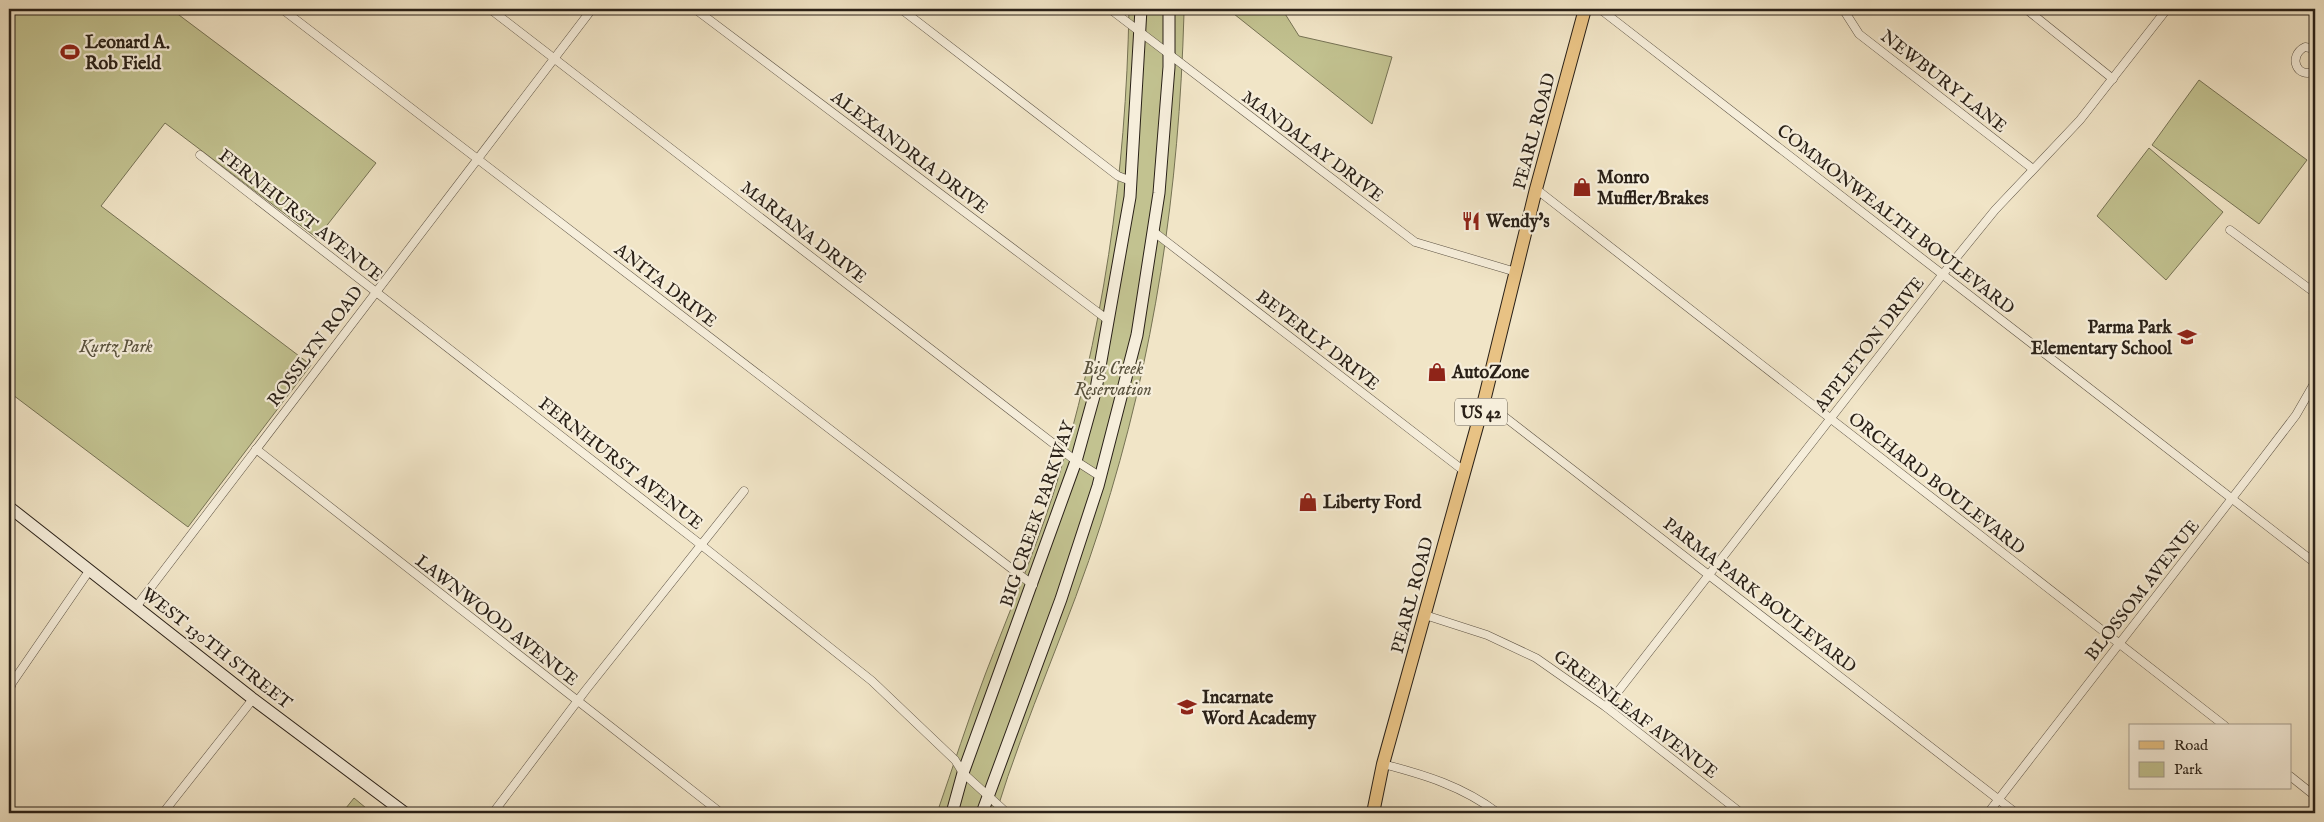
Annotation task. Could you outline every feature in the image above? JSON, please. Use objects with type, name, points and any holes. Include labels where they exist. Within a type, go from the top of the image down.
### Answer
[{"type":"main road","name":"PEARL ROAD","points":[[1373,813],[1383,764],[1484,401],[1536,189],[1585,9]]},
{"type":"street","name":"ANITA DRIVE","points":[[282,9],[1033,585]]},
{"type":"street","name":"MARIANA DRIVE","points":[[490,9],[1076,461],[1101,477]]},
{"type":"street","name":"ROSSLYN ROAD","points":[[136,607],[592,9]]},
{"type":"street","name":"ALEXANDRIA DRIVE","points":[[695,9],[1108,320]]},
{"type":"street","points":[[901,9],[1118,176],[1131,182]]},
{"type":"street","name":"MANDALAY DRIVE","points":[[1110,9],[1415,242],[1516,272]]},
{"type":"street","name":"BIG CREEK PARKWAY","points":[[952,813],[963,773],[1033,585],[1076,461],[1096,389],[1126,227],[1131,182],[1141,9]]},
{"type":"street","points":[[982,813],[1061,600],[1101,477],[1136,335],[1159,193],[1169,68],[1169,9]]},
{"type":"street","name":"COMMONWEALTH BOULEVARD","points":[[1600,9],[2315,563]]},
{"type":"street","name":"NEWBURY LANE","points":[[1843,9],[1859,34],[2033,169]]},
{"type":"street","points":[[2026,9],[2113,79]]},
{"type":"street","name":"APPLETON DRIVE","points":[[1606,707],[1943,274],[1995,210],[2080,120],[2167,9]]},
{"type":"street","points":[[2315,49],[2305,47],[2296,53],[2294,59],[2296,67],[2302,72],[2310,73],[2315,71]]},
{"type":"street","name":"FERNHURST AVENUE","points":[[200,155],[700,544],[872,681],[955,760],[963,773],[1007,813]]},
{"type":"street","name":"ORCHARD BOULEVARD","points":[[1536,189],[2222,724]]},
{"type":"street","points":[[2230,230],[2315,294]]},
{"type":"street","name":"BEVERLY DRIVE","points":[[1154,232],[1464,471]]},
{"type":"street","name":"BLOSSOM AVENUE","points":[[1988,813],[2232,500],[2296,415],[2315,382]]},
{"type":"street","name":"PARMA PARK BOULEVARD","points":[[1484,401],[2016,813]]},
{"type":"street","name":"LAWNWOOD AVENUE","points":[[256,449],[721,813]]},
{"type":"street","points":[[493,813],[700,544],[744,491]]},
{"type":"street","name":"WEST 130TH STREET","points":[[9,507],[253,699],[405,813]]},
{"type":"street","points":[[9,692],[12,683],[89,570]]},
{"type":"street","name":"GREENLEAF AVENUE","points":[[1425,615],[1487,635],[1536,658],[1606,707],[1741,813]]},
{"type":"street","points":[[164,813],[253,699]]},
{"type":"street","points":[[1383,764],[1438,779],[1483,802],[1498,813]]},
{"type":"street","points":[[2292,778],[2315,796]]},
{"type":"green space","name":"Kurtz Park","points":[[9,9],[171,9],[376,163],[317,238],[165,123],[101,206],[311,365],[188,527],[9,392]]},
{"type":"green space","name":"Big Creek Reservation","points":[[1129,9],[1282,9],[1299,36],[1392,57],[1372,124],[1229,10],[1184,13],[1177,144],[1161,272],[1136,398],[1101,524],[996,813],[937,813],[979,692],[1053,495],[1086,376],[1109,255],[1117,194],[1127,71]]},
{"type":"green space","points":[[2199,80],[2307,160],[2259,224],[2152,145]]},
{"type":"green space","points":[[2149,148],[2223,212],[2166,280],[2097,216]]},
{"type":"green space","points":[[354,798],[372,813],[342,813]]},
{"type":"place","name":"Leonard A. Rob Field","points":[[70,52]]},
{"type":"place","name":"Monro Muffler/Brakes","points":[[1582,187]]},
{"type":"place","name":"Wendy's","points":[[1471,221]]},
{"type":"place","name":"Parma Park Elementary School","points":[[2187,337]]},
{"type":"place","name":"AutoZone","points":[[1437,372]]},
{"type":"place","name":"Liberty Ford","points":[[1308,502]]},
{"type":"place","name":"Incarnate Word Academy","points":[[1187,707]]}]
